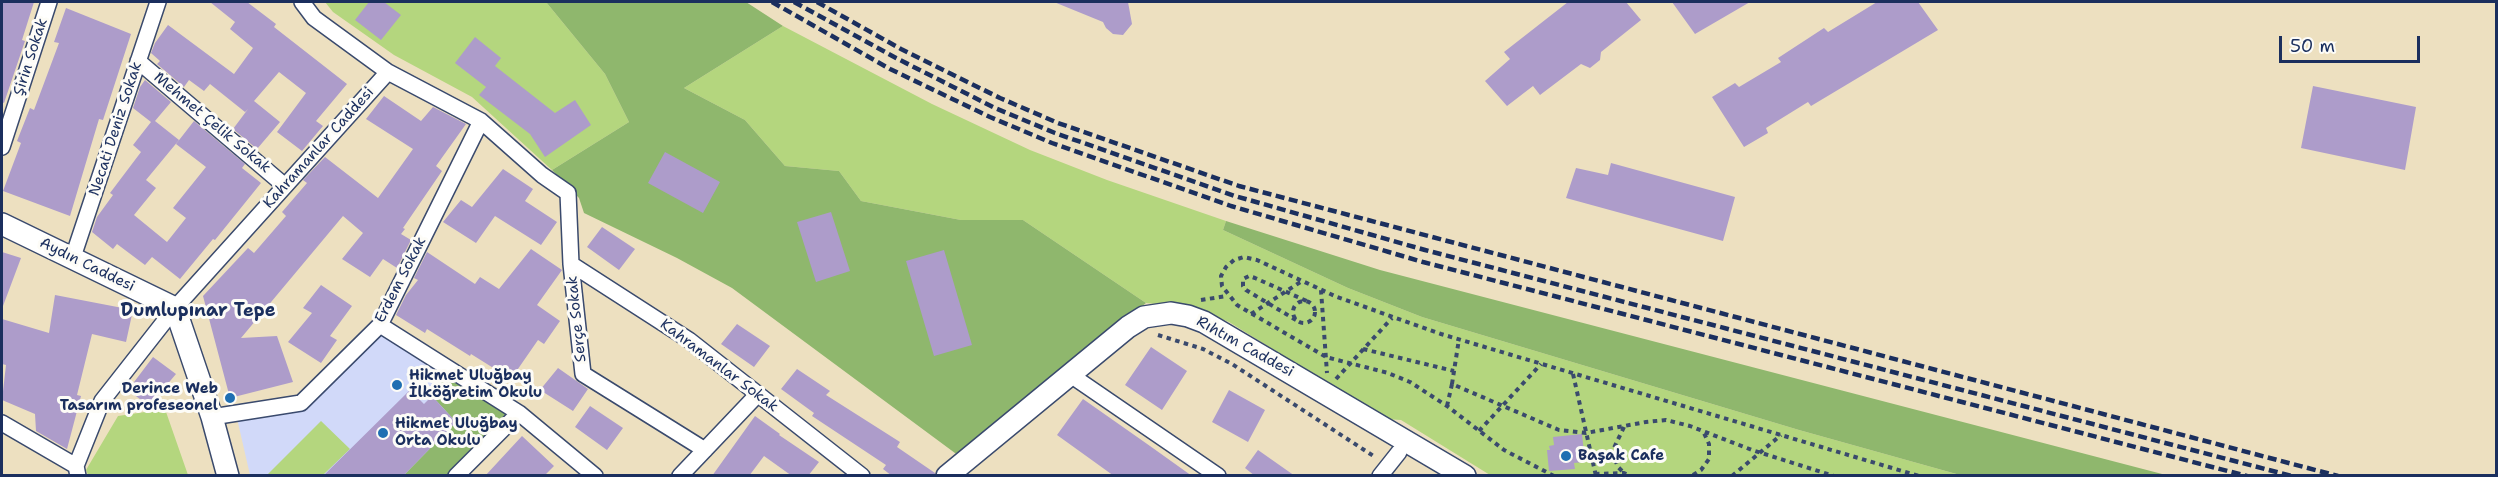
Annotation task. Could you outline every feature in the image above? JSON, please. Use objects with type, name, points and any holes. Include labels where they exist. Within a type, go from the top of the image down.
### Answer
[{"type":"main road","name":"Aydın Caddesi","points":[[2,224],[175,308]]},
{"type":"main road","points":[[175,308],[212,417],[228,476]]},
{"type":"main road","name":"Rıhtım Caddesi","points":[[947,476],[1128,327],[1144,317],[1171,313],[1204,322],[1465,476]]},
{"type":"main road","name":"Rıhtım Caddesi","points":[[961,476],[1133,334],[1146,327],[1160,325],[1181,329],[1223,348],[1389,464],[1438,476]]},
{"type":"street","name":"Şirin Sokak","points":[[2,147],[49,2]]},
{"type":"street","name":"Necati Deniz Sokak","points":[[73,257],[158,2]]},
{"type":"street","points":[[302,2],[314,18],[388,72],[481,121]]},
{"type":"street","name":"Mehmet Çelik Sokak","points":[[138,61],[285,186]]},
{"type":"street","name":"Kahramanlar Caddesi","points":[[77,471],[102,401],[175,308],[388,72]]},
{"type":"street","name":"Serçe Sokak","points":[[481,121],[542,175],[568,193],[571,264],[583,374],[705,450]]},
{"type":"street","name":"Erdem Sokak","points":[[212,417],[301,404],[380,325],[481,121]]},
{"type":"street","name":"Kahramanlar Sokak","points":[[571,264],[688,340],[862,476]]},
{"type":"street","points":[[380,325],[519,413],[595,476]]},
{"type":"street","points":[[1078,380],[1218,476]]},
{"type":"street","points":[[680,476],[757,395]]},
{"type":"street","points":[[456,476],[519,413]]},
{"type":"street","points":[[2,423],[77,471]]},
{"type":"path","points":[[1554,476],[1504,450],[1447,406],[1410,382],[1388,373],[1326,357],[1251,314],[1232,300],[1222,286],[1221,276],[1234,260],[1244,257],[1257,260],[1321,290],[1392,318],[1918,476]]},
{"type":"path","points":[[1246,277],[1255,278],[1309,302],[1315,311],[1313,319],[1306,323],[1296,320],[1246,290],[1242,282],[1246,277]]},
{"type":"path","points":[[1251,314],[1303,281]]},
{"type":"path","points":[[1321,290],[1329,384],[1392,318]]},
{"type":"path","points":[[1296,320],[1292,314],[1293,307],[1302,301],[1309,302]]},
{"type":"path","points":[[1155,335],[1203,349],[1232,364],[1389,464]]},
{"type":"path","points":[[1447,406],[1459,339]]},
{"type":"path","points":[[1363,349],[1454,371]]},
{"type":"path","points":[[1479,431],[1541,364]]},
{"type":"path","points":[[1573,374],[1595,475],[1624,474],[1631,476]]},
{"type":"path","points":[[1452,384],[1558,430],[1586,433],[1666,420],[1690,426],[1704,433],[1834,476]]},
{"type":"path","points":[[1624,426],[1612,452],[1618,467],[1624,474]]},
{"type":"path","points":[[1693,475],[1701,470],[1709,459],[1709,444],[1704,433]]},
{"type":"path","points":[[1732,476],[1781,435]]},
{"type":"shaded area","name":"Hikmet Uluğbay İlköğretim Okulu","points":[[380,325],[519,413],[456,476],[250,475],[236,414],[301,403]]},
{"type":"green space","points":[[325,2],[546,2],[605,74],[629,122],[552,170],[472,97],[394,55],[333,12]]},
{"type":"green space","points":[[546,2],[746,2],[783,26],[684,88],[745,120],[785,166],[839,171],[861,201],[961,220],[1023,220],[1146,303],[959,456],[732,288],[677,258],[584,213],[579,198],[552,170],[629,122],[605,74]]},
{"type":"green space","points":[[783,26],[932,104],[1030,150],[1107,180],[1226,221],[1223,230],[1348,288],[1422,317],[1799,430],[1960,475],[1490,475],[1401,420],[1385,419],[1229,322],[1193,308],[1146,303],[1023,220],[961,220],[861,201],[839,171],[785,166],[745,120],[684,88]]},
{"type":"green space","points":[[1226,221],[1380,270],[2166,475],[1960,475],[1799,430],[1422,317],[1348,288],[1223,230]]},
{"type":"green space","points":[[446,367],[519,413],[456,475],[403,476],[456,422],[432,396]]},
{"type":"green space","points":[[165,409],[188,475],[88,475],[86,470],[118,416]]},
{"type":"green space","points":[[321,421],[350,449],[323,475],[267,475]]},
{"type":"building","points":[[2,2],[34,2],[22,40],[25,41],[4,103],[2,102]]},
{"type":"building","points":[[210,2],[247,2],[276,24],[274,27],[347,84],[316,121],[323,126],[302,151],[277,132],[306,93],[279,72],[254,101],[280,122],[257,149],[233,129],[248,109],[245,112],[210,84],[204,91],[189,80],[184,87],[157,64],[160,61],[151,53],[168,25],[234,74],[253,48],[230,29],[235,22]]},
{"type":"building","points":[[369,2],[384,2],[401,15],[381,40],[355,20]]},
{"type":"building","points":[[1054,2],[1128,2],[1132,24],[1123,35],[1113,34],[1103,22]]},
{"type":"building","points":[[1568,2],[1626,2],[1641,20],[1601,52],[1600,60],[1590,68],[1581,64],[1540,95],[1533,86],[1507,106],[1485,81],[1510,59],[1504,52]]},
{"type":"building","points":[[1672,2],[1750,2],[1695,34]]},
{"type":"building","points":[[1877,2],[1918,2],[1938,30],[1811,106],[1808,102],[1766,128],[1768,133],[1744,147],[1712,97],[1735,83],[1739,87],[1781,62],[1778,58],[1824,28],[1828,32]]},
{"type":"building","points":[[66,8],[131,34],[103,120],[99,119],[70,216],[3,191],[21,143],[17,141],[30,108],[34,110],[59,43],[54,42]]},
{"type":"building","points":[[475,37],[501,58],[495,66],[555,113],[575,100],[591,125],[545,157],[530,134],[479,95],[486,87],[455,63]]},
{"type":"building","points":[[145,80],[171,102],[155,121],[179,140],[146,180],[156,188],[134,215],[167,242],[186,218],[173,208],[206,167],[176,144],[194,121],[245,164],[242,168],[261,183],[180,279],[152,257],[145,265],[117,244],[113,249],[92,232],[97,217],[113,195],[110,193],[141,152],[133,145],[151,122],[133,108],[140,87]]},
{"type":"building","points":[[2313,86],[2416,107],[2405,170],[2301,148]]},
{"type":"building","points":[[384,96],[421,121],[433,107],[466,124],[436,166],[442,171],[403,228],[405,229],[401,234],[411,240],[397,268],[383,259],[370,277],[342,259],[363,233],[343,216],[241,338],[277,336],[293,382],[230,398],[203,296],[248,248],[254,253],[286,216],[282,212],[307,183],[303,180],[325,157],[378,198],[413,149],[366,119]]},
{"type":"building","points":[[665,152],[720,182],[703,213],[648,183]]},
{"type":"building","points":[[1611,163],[1735,197],[1723,241],[1566,198],[1576,168],[1608,175]]},
{"type":"building","points":[[503,169],[533,189],[525,201],[557,222],[541,245],[495,216],[476,243],[443,222],[461,200],[472,207]]},
{"type":"building","points":[[831,212],[850,271],[816,282],[797,222]]},
{"type":"building","points":[[602,227],[635,249],[619,270],[587,247]]},
{"type":"building","points":[[531,249],[562,270],[537,305],[560,321],[544,344],[538,340],[511,379],[427,329],[425,333],[396,315],[406,295],[418,280],[414,278],[427,252],[475,284],[480,277],[499,289]]},
{"type":"building","points":[[944,250],[972,345],[934,356],[906,261]]},
{"type":"building","points":[[2,252],[21,258],[3,306],[2,306]]},
{"type":"building","points":[[321,285],[352,306],[330,336],[337,340],[321,363],[288,342],[312,313],[303,308]]},
{"type":"building","points":[[55,295],[133,310],[126,342],[92,334],[77,395],[81,396],[67,449],[36,431],[35,414],[2,400],[6,365],[2,364],[2,319],[49,333]]},
{"type":"building","points":[[737,324],[770,346],[754,367],[721,344]]},
{"type":"building","points":[[1151,347],[1187,371],[1162,410],[1125,385]]},
{"type":"building","points":[[153,357],[176,374],[149,406],[128,390]]},
{"type":"building","points":[[558,368],[588,389],[573,411],[540,390]]},
{"type":"building","points":[[797,369],[830,391],[826,395],[900,442],[897,447],[935,473],[935,476],[892,476],[883,469],[886,465],[812,416],[814,413],[781,389]]},
{"type":"building","points":[[410,390],[424,404],[432,396],[456,422],[403,476],[323,476]]},
{"type":"building","points":[[1229,390],[1265,410],[1248,442],[1212,422]]},
{"type":"building","points":[[1083,399],[1192,476],[1114,476],[1057,435]]},
{"type":"building","points":[[590,406],[623,428],[607,450],[575,427]]},
{"type":"building","points":[[755,416],[819,462],[808,476],[792,476],[764,456],[749,476],[712,476]]},
{"type":"building","name":"Başak Cafe","points":[[1582,434],[1585,462],[1574,463],[1575,469],[1549,471],[1547,450],[1550,450],[1549,446],[1554,445],[1553,437]]},
{"type":"building","points":[[522,436],[554,466],[544,476],[485,476]]},
{"type":"building","points":[[1258,450],[1295,476],[1255,476],[1245,468]]},
{"type":"railway","points":[[772,2],[890,69],[990,117],[1052,143],[1231,206],[1423,262],[2247,476]]},
{"type":"railway","points":[[794,2],[896,58],[995,108],[1055,133],[1235,196],[1425,250],[2292,476]]},
{"type":"railway","points":[[817,2],[901,49],[1000,98],[1058,123],[1239,186],[2338,476]]},
{"type":"place","name":"Hikmet Uluğbay İlköğretim Okulu","points":[[397,385]]},
{"type":"place","name":"Derince Web Tasarım profeseonel","points":[[230,398]]},
{"type":"place","name":"Hikmet Uluğbay Orta Okulu","points":[[383,433]]},
{"type":"place","name":"Başak Cafe","points":[[1566,456]]},
{"type":"district","name":"Dumlupınar Tepe","points":[[198,311]]}]
